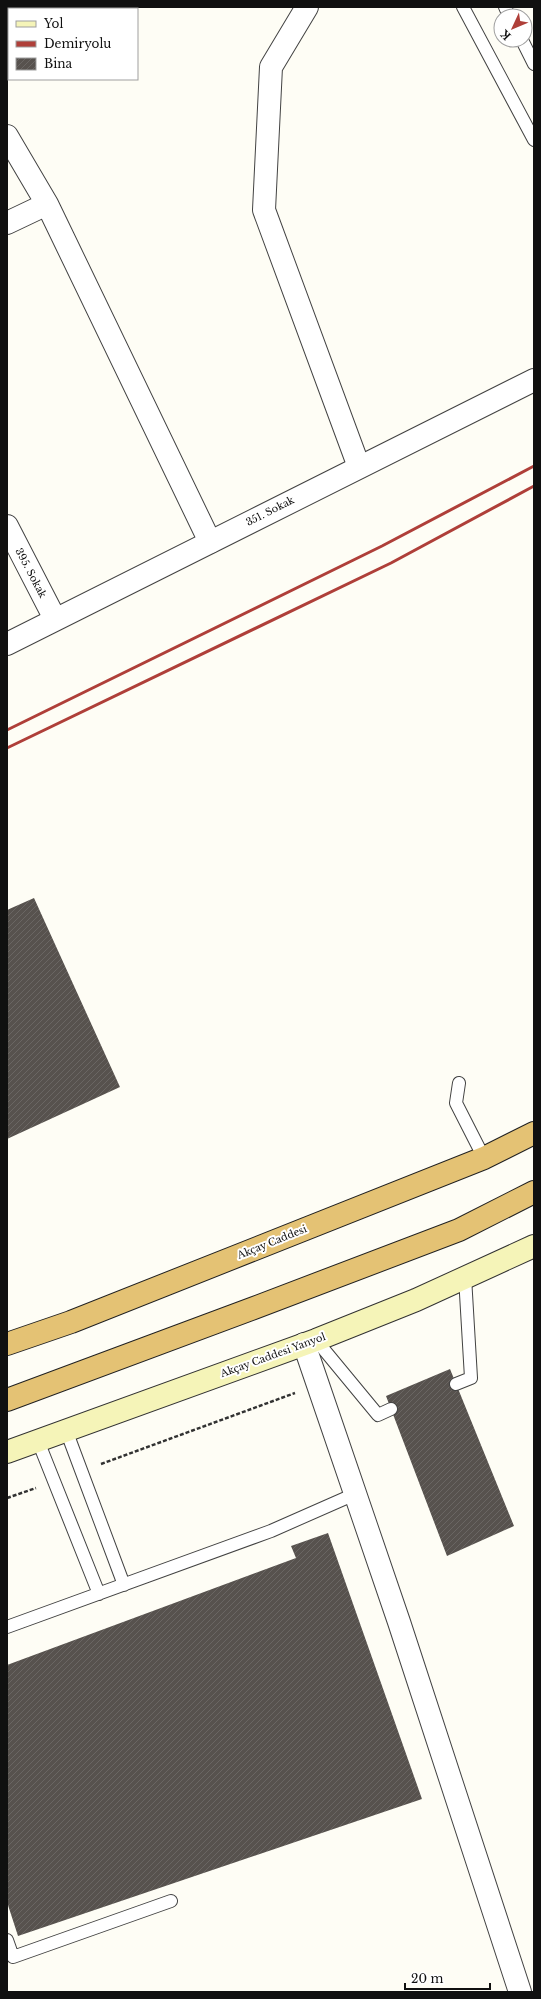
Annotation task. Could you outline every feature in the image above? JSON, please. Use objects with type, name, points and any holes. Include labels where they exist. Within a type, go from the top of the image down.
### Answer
[{"type":"highway","name":"Akçay Caddesi","points":[[7,1344],[71,1322],[484,1158],[534,1133]]},
{"type":"highway","points":[[7,1400],[452,1232],[534,1192]]},
{"type":"main road","name":"Akçay Caddesi Yanyol","points":[[7,1452],[310,1342],[416,1300],[534,1246]]},
{"type":"street","points":[[307,7],[271,66],[264,210],[359,467]]},
{"type":"street","points":[[7,136],[47,204],[210,542]]},
{"type":"street","points":[[7,223],[47,204]]},
{"type":"street","name":"351. Sokak","points":[[7,644],[534,380]]},
{"type":"street","name":"395. Sokak","points":[[7,526],[55,619]]},
{"type":"street","points":[[310,1342],[318,1385],[520,1992]]},
{"type":"lane","points":[[463,7],[534,140]]},
{"type":"lane","points":[[526,48],[534,64]]},
{"type":"lane","points":[[459,1083],[456,1103],[484,1158]]},
{"type":"lane","points":[[456,1384],[472,1378],[465,1277]]},
{"type":"lane","points":[[310,1342],[378,1415],[391,1409]]},
{"type":"lane","points":[[66,1430],[80,1472],[124,1585]]},
{"type":"lane","points":[[38,1441],[99,1594]]},
{"type":"lane","points":[[7,1627],[271,1531],[355,1494]]},
{"type":"lane","points":[[7,1940],[13,1957],[171,1901]]},
{"type":"path","points":[[80,1472],[318,1385]]},
{"type":"path","points":[[7,1498],[54,1482]]},
{"type":"building","points":[[34,898],[120,1087],[7,1139],[7,910]]},
{"type":"building","points":[[450,1369],[514,1526],[447,1556],[386,1396]]},
{"type":"building","points":[[328,1533],[422,1799],[18,1936],[7,1902],[7,1665],[296,1558],[291,1546]]},
{"type":"railway","points":[[7,730],[382,546],[534,466]]},
{"type":"railway","points":[[7,748],[391,563],[534,486]]}]
